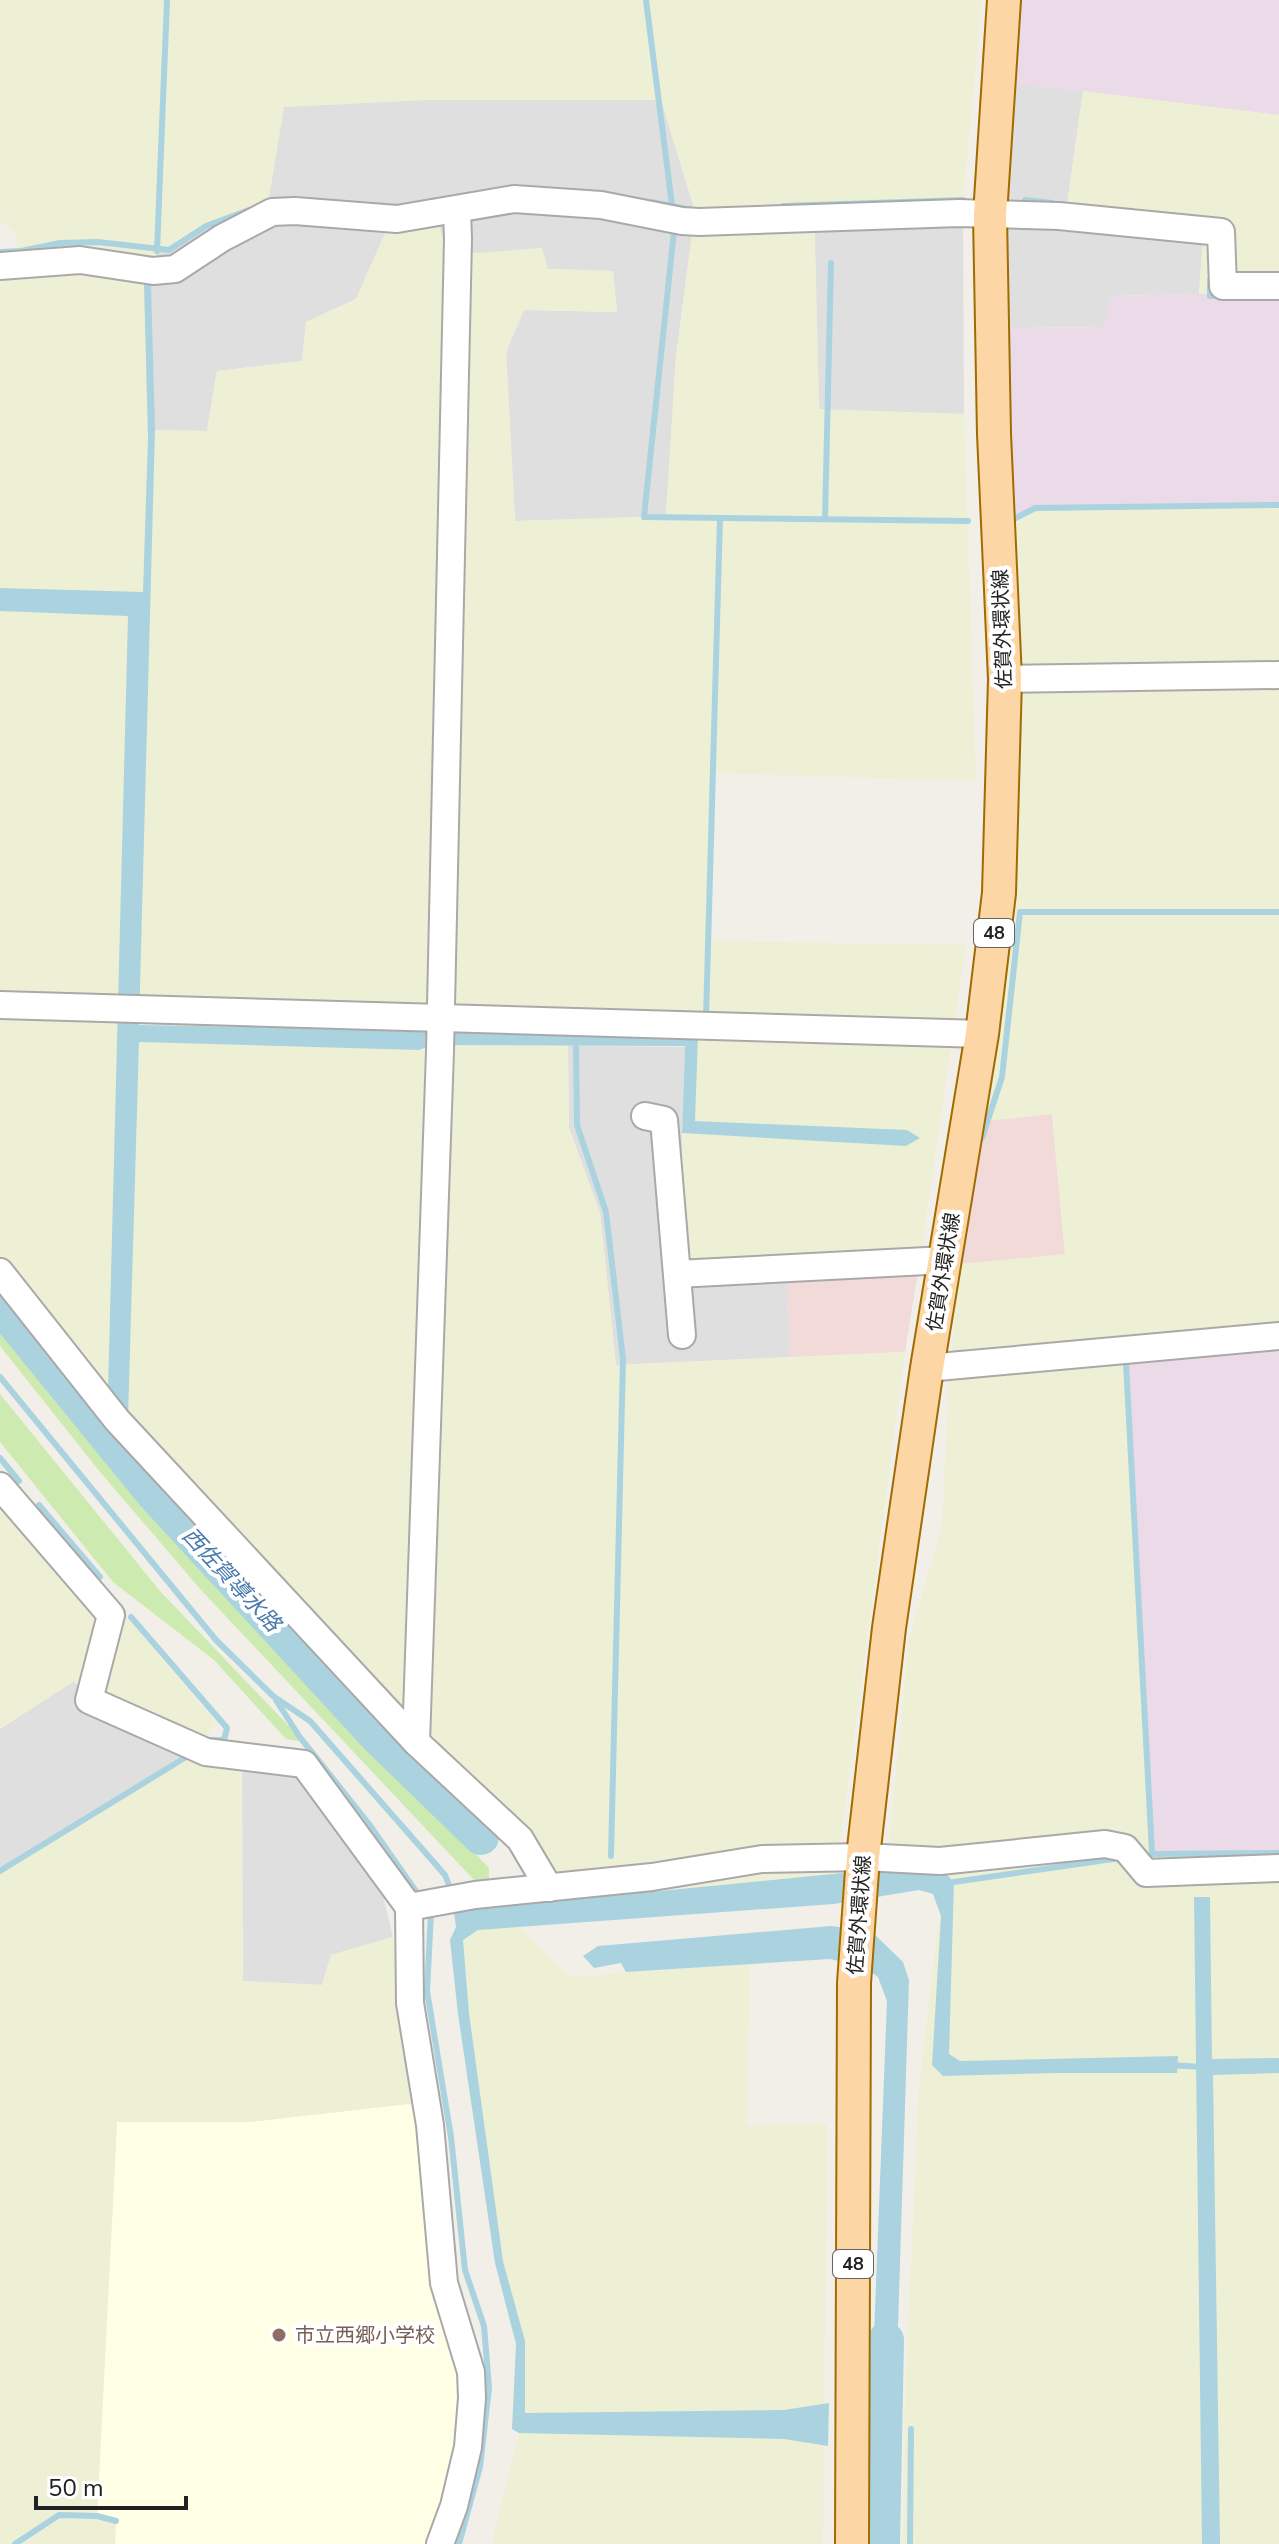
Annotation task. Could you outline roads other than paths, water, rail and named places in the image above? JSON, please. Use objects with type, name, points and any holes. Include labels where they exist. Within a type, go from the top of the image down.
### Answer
[{"type":"main road","name":"佐賀外環状線","points":[[852,2544],[854,1983],[863,1857],[889,1628],[927,1368],[982,1034],[999,893],[1005,679],[994,434],[990,215],[1004,0]]},
{"type":"street","points":[[0,266],[80,260],[153,271],[175,269],[222,238],[272,212],[397,219],[514,199],[601,205],[699,222],[959,213],[1059,216],[1221,232],[1223,286],[1279,286]]},
{"type":"street","points":[[416,1742],[441,1019],[457,210]]},
{"type":"street","points":[[1005,679],[1279,675]]},
{"type":"street","points":[[0,1005],[982,1034]]},
{"type":"street","points":[[645,1116],[664,1120],[682,1335]]},
{"type":"street","points":[[677,1274],[946,1260]]},
{"type":"street","points":[[0,1272],[117,1420],[416,1742],[520,1839],[549,1888]]},
{"type":"street","points":[[927,1368],[1279,1336]]},
{"type":"street","points":[[0,1486],[111,1615],[89,1700],[206,1752],[304,1764],[409,1907],[410,2003],[430,2125],[444,2283],[471,2372],[468,2447],[454,2506],[440,2544]]},
{"type":"street","points":[[409,1907],[475,1895],[652,1877],[762,1859],[863,1857],[940,1861],[1105,1844],[1131,1857],[1146,1873],[1279,1868]]},
{"type":"water","points":[[144,285],[151,285],[155,429],[139,1025],[698,1035],[695,1121],[907,1130],[920,1138],[906,1146],[682,1133],[685,1046],[432,1045],[419,1050],[139,1042],[128,1418],[108,1391],[128,616],[0,611],[0,588],[143,592],[148,438]]},
{"type":"water","points":[[882,1869],[946,1874],[954,1882],[949,2054],[960,2061],[1178,2056],[1177,2073],[943,2076],[932,2065],[941,1916],[933,1894],[919,1890],[834,1904],[478,1930],[463,1940],[469,2013],[503,2261],[525,2341],[525,2413],[784,2410],[829,2403],[828,2446],[784,2439],[519,2433],[512,2429],[516,2344],[495,2263],[458,2014],[450,1940],[456,1927],[453,1905],[468,1910]]},
{"type":"water","points":[[1194,1897],[1210,1897],[1212,2059],[1279,2058],[1279,2073],[1213,2075],[1220,2544],[1202,2544]]},
{"type":"water","points":[[831,1926],[871,1931],[903,1962],[909,1980],[896,2389],[872,2387],[887,2001],[878,1977],[864,1967],[830,1959],[626,1972],[621,1963],[594,1968],[583,1956],[598,1946]]},
{"type":"water","points":[[872,2408],[896,2409],[894,2544],[870,2544]]},
{"type":"waterway","points":[[157,251],[167,0]]},
{"type":"waterway","points":[[646,0],[672,205]]},
{"type":"waterway","points":[[783,206],[963,200]]},
{"type":"waterway","points":[[1025,200],[1052,203]]},
{"type":"waterway","points":[[652,202],[692,210]]},
{"type":"waterway","points":[[0,252],[60,243],[98,242],[169,250],[206,226],[249,210]]},
{"type":"waterway","points":[[674,231],[644,517],[968,521]]},
{"type":"waterway","points":[[825,519],[831,263]]},
{"type":"waterway","points":[[1210,280],[1210,296],[1223,296]]},
{"type":"waterway","points":[[1012,520],[1035,508],[1279,505]]},
{"type":"waterway","points":[[706,1018],[720,518]]},
{"type":"waterway","points":[[982,1138],[1002,1077],[1020,912],[1279,912]]},
{"type":"waterway","points":[[576,1046],[577,1125],[606,1212],[623,1359],[611,1856]]},
{"type":"waterway","name":"西佐賀導水路","points":[[0,1305],[153,1493],[377,1736],[481,1837]]},
{"type":"waterway","points":[[1126,1363],[1152,1853]]},
{"type":"waterway","points":[[0,1377],[216,1640],[273,1696],[310,1721],[445,1875],[452,1893]]},
{"type":"waterway","points":[[0,1458],[19,1481]]},
{"type":"waterway","points":[[39,1505],[100,1577]]},
{"type":"waterway","points":[[131,1617],[227,1728],[224,1740],[210,1740]]},
{"type":"waterway","points":[[276,1700],[299,1736],[369,1824],[420,1897]]},
{"type":"waterway","points":[[0,1871],[186,1757]]},
{"type":"waterway","points":[[1151,1854],[1279,1853]]},
{"type":"waterway","points":[[954,1882],[1120,1858]]},
{"type":"waterway","points":[[429,1910],[427,1991],[451,2137],[465,2270],[484,2326],[489,2388],[480,2467],[459,2544]]},
{"type":"waterway","points":[[1170,2065],[1202,2067]]},
{"type":"waterway","points":[[882,2544],[886,2340]]},
{"type":"waterway","points":[[910,2544],[911,2429]]},
{"type":"waterway","points":[[15,2544],[59,2515],[97,2516],[116,2521]]},
{"type":"place","name":"市立西郷小学校","points":[[279,2335]]}]
